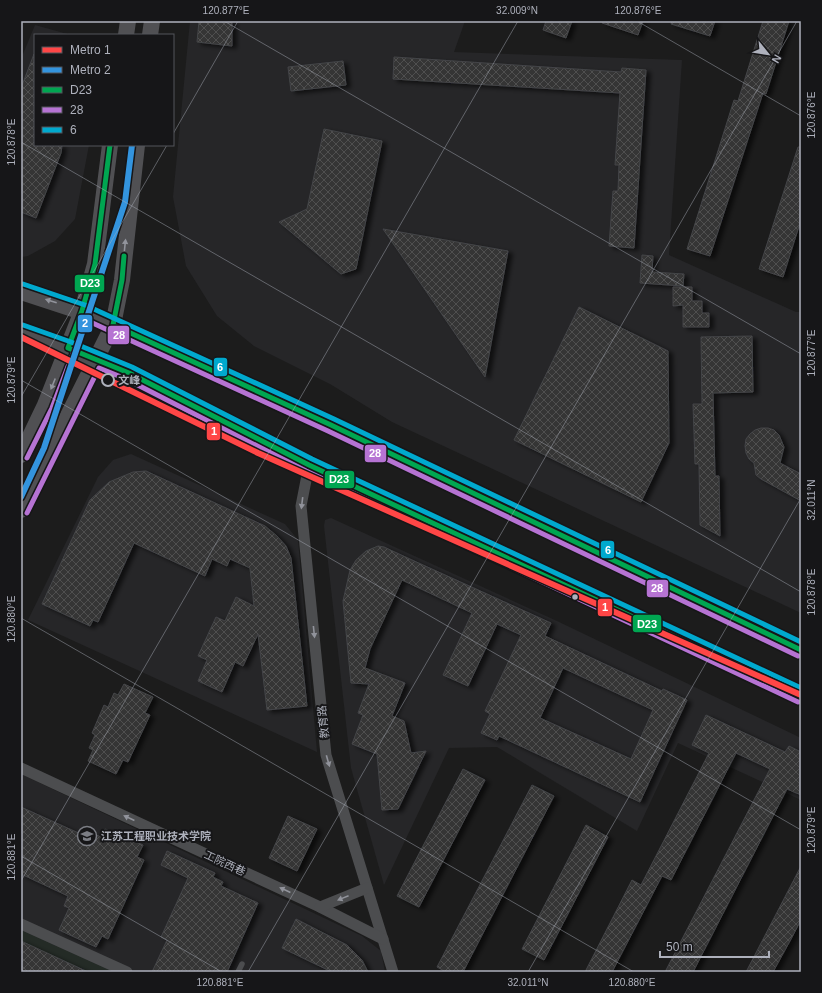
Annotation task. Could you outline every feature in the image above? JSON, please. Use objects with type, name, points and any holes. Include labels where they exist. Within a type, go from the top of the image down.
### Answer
[{"type":"main road","points":[[126,34],[128,21]]},
{"type":"main road","points":[[150,34],[152,21]]},
{"type":"main road","points":[[21,455],[45,405],[82,311],[95,264],[110,146]]},
{"type":"main road","points":[[21,510],[112,325],[122,280],[136,146]]},
{"type":"main road","points":[[21,291],[82,311],[330,425],[801,650]]},
{"type":"main road","points":[[21,332],[68,348],[129,373],[309,464],[801,696]]},
{"type":"street","name":"教育路","points":[[309,464],[301,506],[326,755],[394,972]]},
{"type":"street","name":"工院西巷","points":[[21,768],[320,907],[383,938]]},
{"type":"street","points":[[320,907],[367,888]]},
{"type":"street","points":[[21,924],[127,972]]},
{"type":"lane","points":[[238,972],[242,964]]},
{"type":"shaded area","points":[[190,21],[465,21],[454,52],[682,60],[669,255],[796,312],[801,312],[801,613],[392,422],[330,384],[254,346],[217,316],[186,266],[173,197]]},
{"type":"shaded area","points":[[35,25],[67,34],[34,34],[34,146],[89,146],[75,219],[55,241],[28,256],[21,257],[21,59]]},
{"type":"shaded area","points":[[131,454],[285,524],[298,540],[317,752],[28,620],[98,477],[113,460]]},
{"type":"shaded area","points":[[331,518],[557,621],[801,738],[801,800],[678,743],[637,831],[497,747],[449,748],[384,885],[351,768],[324,526],[325,520]]},
{"type":"shaded area","name":"江苏工程职业技术学院","points":[[21,774],[362,936],[381,951],[385,972],[21,972]]},
{"type":"shaded area","points":[[21,930],[114,972],[21,972]]},
{"type":"building","points":[[199,21],[232,21],[232,46],[197,42]]},
{"type":"building","points":[[546,21],[572,21],[566,38],[543,30]]},
{"type":"building","points":[[603,21],[643,21],[638,35],[602,23]]},
{"type":"building","points":[[672,21],[715,21],[710,36],[671,24]]},
{"type":"building","points":[[763,21],[789,21],[766,94],[763,93],[710,256],[687,249],[734,100],[738,101]]},
{"type":"building","points":[[34,54],[34,146],[62,146],[61,153],[36,218],[21,212],[21,88]]},
{"type":"building","points":[[394,57],[621,72],[622,68],[646,70],[634,248],[609,246],[613,191],[618,191],[619,165],[615,165],[620,93],[393,79]]},
{"type":"building","points":[[343,61],[346,85],[291,91],[288,67]]},
{"type":"building","points":[[324,129],[382,141],[356,269],[341,274],[279,222],[307,209]]},
{"type":"building","points":[[798,147],[801,147],[801,220],[783,277],[759,269]]},
{"type":"building","points":[[383,229],[508,251],[485,377],[408,265]]},
{"type":"building","points":[[642,255],[653,256],[652,272],[684,274],[683,286],[640,283]]},
{"type":"building","points":[[673,287],[692,287],[692,301],[702,301],[702,313],[709,313],[709,327],[683,327],[683,305],[673,306]]},
{"type":"building","points":[[579,307],[668,351],[669,443],[641,502],[514,440]]},
{"type":"building","points":[[752,336],[753,392],[713,393],[715,476],[719,476],[720,536],[700,525],[699,464],[695,464],[693,404],[702,404],[701,337]]},
{"type":"building","points":[[761,428],[774,430],[779,435],[784,447],[780,463],[801,474],[801,501],[756,475],[754,463],[749,459],[745,446],[746,439],[750,434]]},
{"type":"building","points":[[146,471],[265,526],[286,546],[291,558],[307,706],[267,710],[258,634],[243,666],[235,662],[222,692],[198,681],[207,660],[198,656],[216,617],[225,621],[236,597],[254,606],[250,568],[230,559],[227,566],[212,559],[205,576],[134,543],[98,622],[93,620],[90,626],[42,604],[90,500],[109,482],[133,472]]},
{"type":"building","points":[[378,546],[384,547],[551,623],[545,636],[662,691],[663,689],[687,700],[640,802],[499,736],[497,740],[481,733],[490,714],[485,711],[521,635],[497,624],[468,686],[443,675],[472,613],[402,580],[370,649],[365,668],[405,683],[392,716],[404,721],[411,753],[426,751],[398,809],[382,810],[377,754],[352,744],[363,715],[358,713],[369,684],[351,683],[343,601],[350,570],[356,560],[366,551]],"holes":[[[563,668],[653,710],[631,759],[540,718]]]},
{"type":"building","points":[[124,684],[153,697],[145,713],[150,715],[128,762],[123,760],[116,774],[88,761],[93,750],[89,748],[95,735],[92,733],[104,705],[108,707],[114,693],[118,695]]},
{"type":"building","points":[[706,715],[785,752],[789,746],[801,752],[801,795],[787,789],[693,972],[665,972],[770,769],[736,753],[671,880],[662,876],[612,972],[585,972],[632,880],[641,885],[709,753],[692,745]]},
{"type":"building","points":[[463,769],[485,780],[419,907],[397,896]]},
{"type":"building","points":[[532,785],[554,796],[463,972],[446,972],[437,967]]},
{"type":"building","points":[[21,807],[94,840],[96,835],[102,837],[105,829],[143,845],[137,857],[144,860],[108,939],[102,936],[96,947],[59,930],[69,908],[64,906],[68,896],[21,874]]},
{"type":"building","points":[[288,816],[317,829],[297,871],[269,858]]},
{"type":"building","points":[[586,825],[608,837],[544,960],[522,949]]},
{"type":"building","points":[[167,851],[215,873],[213,877],[223,882],[221,886],[258,903],[227,972],[152,972],[167,940],[161,937],[188,878],[161,865]]},
{"type":"building","points":[[801,866],[801,920],[773,972],[746,972]]},
{"type":"building","points":[[296,919],[347,945],[362,960],[368,972],[332,972],[282,948]]},
{"type":"building","points":[[21,941],[88,972],[21,972]]},
{"type":"metro line","name":"2","points":[[21,497],[44,448],[125,202],[132,146]]},
{"type":"metro line","name":"1","points":[[21,337],[258,453],[801,695]]},
{"type":"transit line","name":"D23","points":[[110,146],[95,264],[82,311],[68,348],[129,373],[309,465],[801,696]]},
{"type":"transit line","name":"D23","points":[[124,256],[122,280],[113,325],[331,425],[801,650]]},
{"type":"transit line","name":"6","points":[[23,284],[85,305],[334,419],[801,642]]},
{"type":"transit line","name":"28","points":[[27,458],[52,408],[86,320],[328,431],[798,656]]},
{"type":"transit line","name":"6","points":[[23,325],[71,342],[132,367],[312,459],[801,688]]},
{"type":"transit line","name":"28","points":[[27,513],[99,368],[126,379],[306,471],[798,702]]},
{"type":"place","name":"文峰","points":[[108,380]]},
{"type":"place","name":"江苏工程职业技术学院","points":[[87,836]]}]
